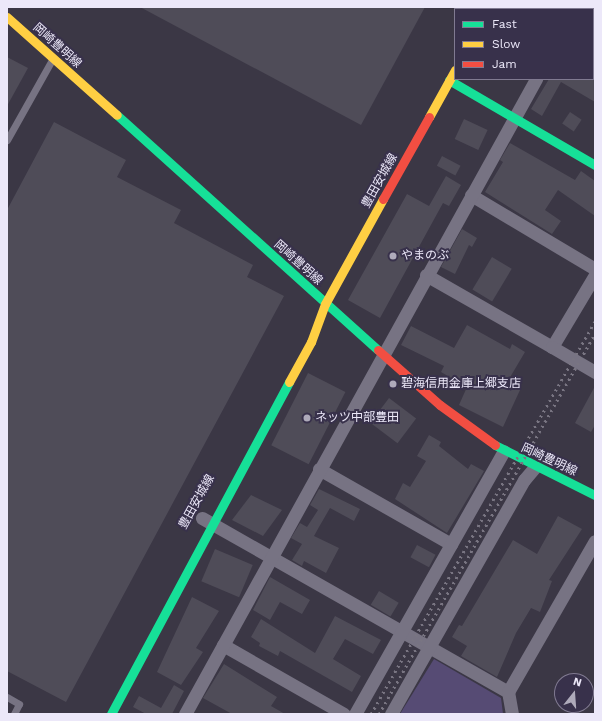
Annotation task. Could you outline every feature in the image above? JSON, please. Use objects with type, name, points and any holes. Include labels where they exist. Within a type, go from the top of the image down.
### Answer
[{"type":"main road","name":"岡崎豊明線","points":[[7,17],[325,304],[440,405],[504,451],[595,495]]},
{"type":"main road","name":"豊田安城線","points":[[300,340],[325,304],[454,72]]},
{"type":"main road","points":[[450,80],[595,164]]},
{"type":"main road","name":"豊田安城線","points":[[111,711],[214,524],[311,342],[325,304]]},
{"type":"street","points":[[185,714],[269,559],[535,80]]},
{"type":"street","points":[[471,195],[595,269]]},
{"type":"street","points":[[552,347],[595,275]]},
{"type":"street","points":[[426,276],[595,372]]},
{"type":"street","points":[[355,714],[504,451]]},
{"type":"street","points":[[392,714],[524,480],[535,467]]},
{"type":"street","points":[[319,469],[451,544]]},
{"type":"street","points":[[202,518],[269,559],[508,692]]},
{"type":"street","points":[[512,714],[508,692],[594,546]]},
{"type":"street","points":[[223,646],[344,714]]},
{"type":"lane","points":[[7,140],[53,58]]},
{"type":"lane","points":[[7,697],[19,704],[14,714]]},
{"type":"shaded area","points":[[434,659],[501,698],[503,714],[400,714]]},
{"type":"building","points":[[140,7],[425,7],[361,125]]},
{"type":"building","points":[[7,57],[28,68],[7,106]]},
{"type":"building","points":[[595,79],[595,102],[561,82],[542,116],[531,109],[548,80]]},
{"type":"building","points":[[570,112],[582,120],[574,131],[562,124]]},
{"type":"building","points":[[464,119],[488,130],[478,150],[455,139]]},
{"type":"building","points":[[54,122],[126,160],[117,177],[181,210],[174,223],[253,265],[247,277],[284,296],[66,702],[7,671],[7,210]]},
{"type":"building","points":[[510,143],[575,180],[581,171],[595,181],[595,216],[558,190],[545,210],[561,221],[552,234],[485,192],[503,162],[500,160]]},
{"type":"building","points":[[442,156],[461,166],[455,176],[437,166]]},
{"type":"building","name":"やまのぶ","points":[[446,176],[461,185],[449,206],[443,203],[380,318],[348,300],[407,194],[429,206]]},
{"type":"building","points":[[462,229],[477,238],[472,247],[469,245],[455,274],[441,267]]},
{"type":"building","points":[[492,257],[512,269],[492,301],[472,290]]},
{"type":"building","points":[[467,325],[510,349],[512,344],[525,352],[506,384],[520,390],[503,427],[459,405],[467,387],[441,372],[444,366],[401,345],[411,326],[454,348]]},
{"type":"building","name":"ネッツ中部豊田","points":[[308,373],[345,392],[309,464],[271,445]]},
{"type":"building","points":[[595,386],[595,425],[591,432],[575,423]]},
{"type":"building","points":[[389,398],[416,418],[397,443],[370,423]]},
{"type":"building","points":[[429,435],[441,442],[439,446],[468,469],[471,464],[484,471],[447,533],[395,499],[403,483],[410,487],[426,461],[417,456]]},
{"type":"building","points":[[319,489],[360,509],[354,521],[330,508],[314,536],[339,548],[326,573],[304,561],[302,566],[292,560],[302,544],[291,538],[300,523],[307,527],[318,510],[310,505]]},
{"type":"building","points":[[251,495],[282,510],[263,536],[232,520]]},
{"type":"building","points":[[558,516],[582,529],[549,580],[552,581],[540,612],[531,608],[516,633],[497,677],[461,656],[467,646],[452,637],[459,625],[462,626],[513,540],[537,554]]},
{"type":"building","points":[[417,545],[436,555],[429,567],[410,557]]},
{"type":"building","points":[[215,549],[253,565],[239,597],[201,581]]},
{"type":"building","points":[[270,577],[310,600],[302,614],[280,602],[270,620],[253,610]]},
{"type":"building","points":[[379,591],[399,603],[390,617],[371,605]]},
{"type":"building","points":[[192,597],[219,611],[196,648],[203,652],[181,685],[157,672]]},
{"type":"building","points":[[335,616],[381,640],[373,654],[345,639],[333,659],[361,676],[352,692],[280,651],[278,656],[259,646],[260,643],[251,637],[261,619],[315,653]]},
{"type":"building","points":[[224,664],[277,697],[271,706],[285,714],[232,714],[203,698]]},
{"type":"building","points":[[174,685],[184,691],[172,714],[146,714],[133,707],[139,696],[161,708]]},
{"type":"railway","points":[[371,714],[595,321]]},
{"type":"railway","points":[[379,714],[595,334]]},
{"type":"traffic: fast","points":[[449,80],[595,165]]},
{"type":"traffic: fast","points":[[117,115],[378,350]]},
{"type":"traffic: fast","points":[[111,714],[289,382]]},
{"type":"traffic: fast","points":[[495,445],[595,495]]},
{"type":"traffic: slow","points":[[7,17],[117,115]]},
{"type":"traffic: slow","points":[[429,117],[454,72]]},
{"type":"traffic: slow","points":[[289,382],[311,342],[325,304],[383,199]]},
{"type":"traffic: jam","points":[[383,199],[429,117]]},
{"type":"traffic: jam","points":[[378,350],[440,405],[495,445]]},
{"type":"place","name":"やまのぶ","points":[[393,256]]},
{"type":"place","name":"碧海信用金庫上郷支店","points":[[393,384]]},
{"type":"place","name":"ネッツ中部豊田","points":[[307,418]]}]
